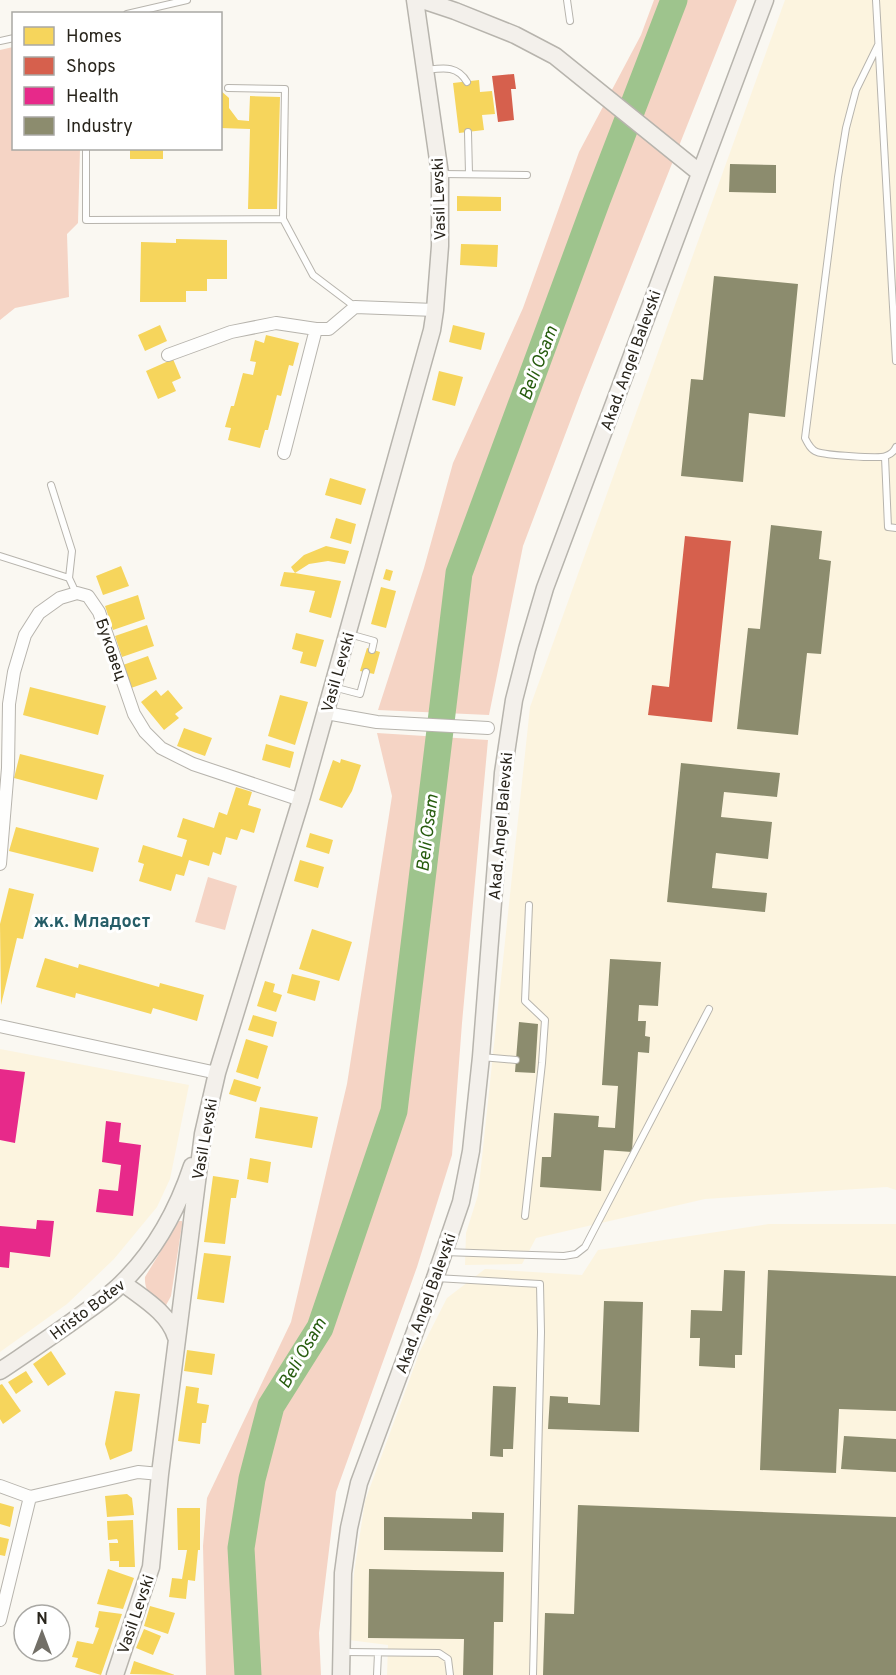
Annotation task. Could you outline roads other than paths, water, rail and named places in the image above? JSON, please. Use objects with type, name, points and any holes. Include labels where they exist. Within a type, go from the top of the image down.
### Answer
[{"type":"street","name":"Vasil Levski","points":[[115,1675],[151,1567],[176,1338],[203,1134],[216,1073],[326,713],[429,341],[435,310],[440,246],[440,174],[415,0]]},
{"type":"street","points":[[422,0],[485,22],[555,56],[700,173]]},
{"type":"street","name":"Akad. Angel Balevski","points":[[341,1675],[344,1572],[349,1528],[359,1483],[461,1202],[471,1150],[481,1057],[503,773],[514,700],[545,588],[765,0]]},
{"type":"street","points":[[168,355],[231,332],[276,323],[329,329],[355,307],[435,310]]},
{"type":"street","points":[[284,453],[316,329]]},
{"type":"street","points":[[0,864],[8,768],[9,704],[14,672],[25,636],[39,613],[60,598],[77,593]]},
{"type":"street","name":"Буковец","points":[[77,593],[88,596],[99,612],[134,714],[145,732],[161,748],[193,764],[301,800]]},
{"type":"street","points":[[326,713],[377,722],[488,728]]},
{"type":"street","points":[[0,1026],[216,1073]]},
{"type":"street","name":"Hristo Botev","points":[[0,1371],[111,1294],[138,1267],[171,1214],[189,1176],[203,1134]]},
{"type":"street","points":[[123,1283],[166,1317],[176,1338]]},
{"type":"street","points":[[0,1486],[30,1497],[138,1472],[160,1474]]},
{"type":"street","points":[[0,1620],[30,1497]]},
{"type":"lane","points":[[136,12],[187,0]]},
{"type":"lane","points":[[567,0],[570,21]]},
{"type":"lane","points":[[876,0],[896,361]]},
{"type":"lane","points":[[878,45],[856,90],[846,128],[805,438],[810,447],[818,452],[874,458],[885,457],[896,447]]},
{"type":"lane","points":[[426,70],[450,68],[461,73],[467,81]]},
{"type":"lane","points":[[228,88],[285,89],[284,219],[313,275],[355,307]]},
{"type":"lane","points":[[468,132],[469,174]]},
{"type":"lane","points":[[86,150],[86,220],[284,219]]},
{"type":"lane","points":[[440,174],[527,175]]},
{"type":"lane","points":[[885,457],[888,527],[896,528]]},
{"type":"lane","points":[[51,485],[72,551],[69,578],[77,593]]},
{"type":"lane","points":[[0,556],[69,578]]},
{"type":"lane","points":[[348,633],[374,641],[372,650]]},
{"type":"lane","points":[[333,687],[360,694],[366,672]]},
{"type":"lane","points":[[525,1216],[545,1020],[525,1001],[529,905]]},
{"type":"lane","points":[[444,1252],[564,1256],[576,1254],[585,1247],[709,1009]]},
{"type":"lane","points":[[481,1057],[516,1060]]},
{"type":"lane","points":[[435,1278],[540,1284],[541,1343],[533,1675]]},
{"type":"lane","points":[[340,1652],[439,1653],[448,1659],[450,1675]]},
{"type":"lane","points":[[377,1675],[378,1653]]},
{"type":"waterway","name":"Beli Osam","points":[[248,1675],[241,1548],[252,1479],[271,1406],[320,1328],[394,1111],[459,573],[597,200],[674,0]]},
{"type":"district","name":"ж.к. Младост","points":[[92,921]]}]
